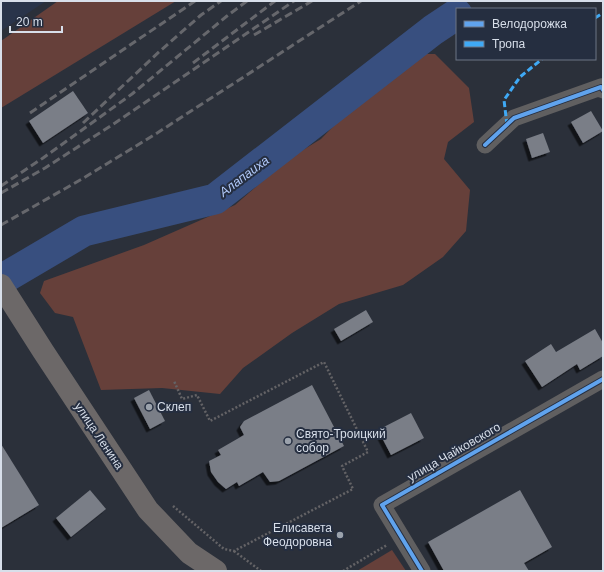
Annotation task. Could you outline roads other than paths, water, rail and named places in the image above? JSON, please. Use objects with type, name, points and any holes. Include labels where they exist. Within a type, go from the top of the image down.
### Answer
[{"type":"main road","name":"улица Ленина","points":[[1,285],[148,510],[189,553],[216,571]]},
{"type":"main road","points":[[189,553],[200,571]]},
{"type":"street","points":[[485,146],[514,118],[602,88]]},
{"type":"street","name":"улица Чайковского","points":[[422,571],[382,505],[603,379]]},
{"type":"waterway","name":"Алапаиха","points":[[1,280],[84,231],[215,199],[433,30],[456,15]]},
{"type":"railway","points":[[30,113],[195,1]]},
{"type":"railway","points":[[83,123],[160,51],[201,15],[221,1]]},
{"type":"railway","points":[[1,186],[43,158],[132,94],[247,1]]},
{"type":"railway","points":[[193,63],[275,1]]},
{"type":"railway","points":[[1,193],[45,168],[115,123],[294,1]]},
{"type":"railway","points":[[254,35],[312,1]]},
{"type":"railway","points":[[1,225],[82,179],[154,135],[361,1]]},
{"type":"place","name":"Склеп","points":[[149,407]]},
{"type":"place","name":"Свято-Троицкий собор","points":[[288,441]]},
{"type":"place","name":"Елисавета Феодоровна","points":[[340,535]]}]
